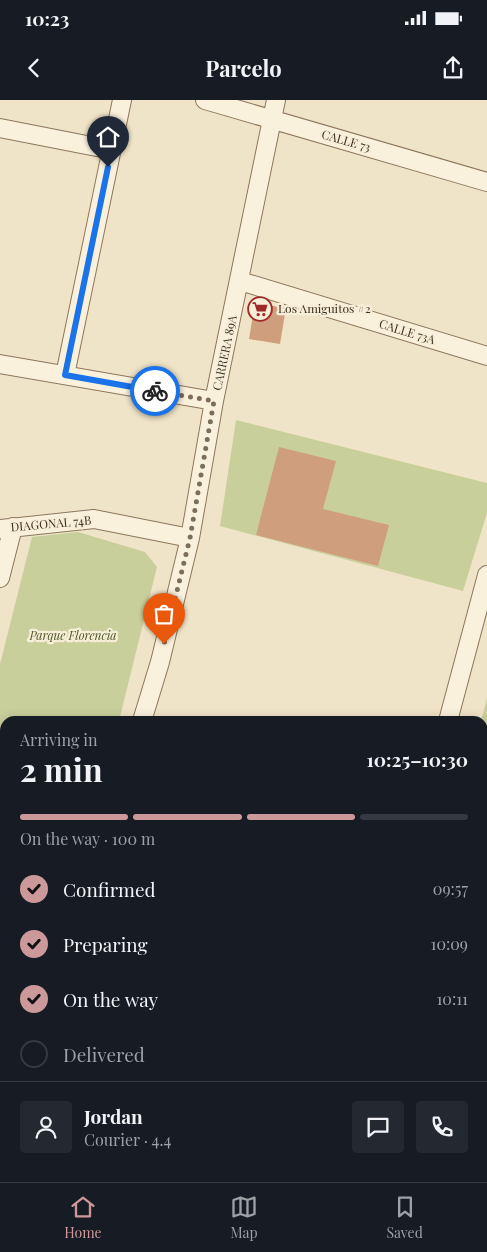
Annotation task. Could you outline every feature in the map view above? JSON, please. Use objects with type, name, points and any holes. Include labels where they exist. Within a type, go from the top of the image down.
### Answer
[{"type":"street","points":[[65,375],[122,100]]},
{"type":"street","name":"CALLE 73","points":[[206,100],[487,182]]},
{"type":"street","name":"CARRERA 89A","points":[[144,716],[160,662],[190,538],[214,401],[276,100]]},
{"type":"street","points":[[0,128],[112,150]]},
{"type":"street","name":"CALLE 73A","points":[[240,281],[487,356]]},
{"type":"street","points":[[0,364],[214,401]]},
{"type":"street","name":"DIAGONAL 74B","points":[[7,528],[94,520],[190,538]]},
{"type":"street","points":[[0,578],[7,528]]},
{"type":"street","points":[[449,716],[487,576]]},
{"type":"green space","points":[[236,420],[487,483],[487,513],[463,591],[220,526]]},
{"type":"green space","name":"Parque Florencia","points":[[78,532],[145,552],[157,567],[120,716],[0,716],[0,664],[32,537]]},
{"type":"green space","points":[[487,698],[487,716],[482,716]]},
{"type":"building","points":[[255,303],[286,308],[280,344],[249,339]]},
{"type":"building","points":[[279,447],[336,461],[323,509],[389,525],[378,566],[256,535]]},
{"type":"way so far","points":[[155,391],[214,401],[190,538],[164,644]]},
{"type":"place","name":"Los Amiguitos #2","points":[[260,309]]},
{"type":"route","points":[[108,167],[65,375],[155,391]]}]
